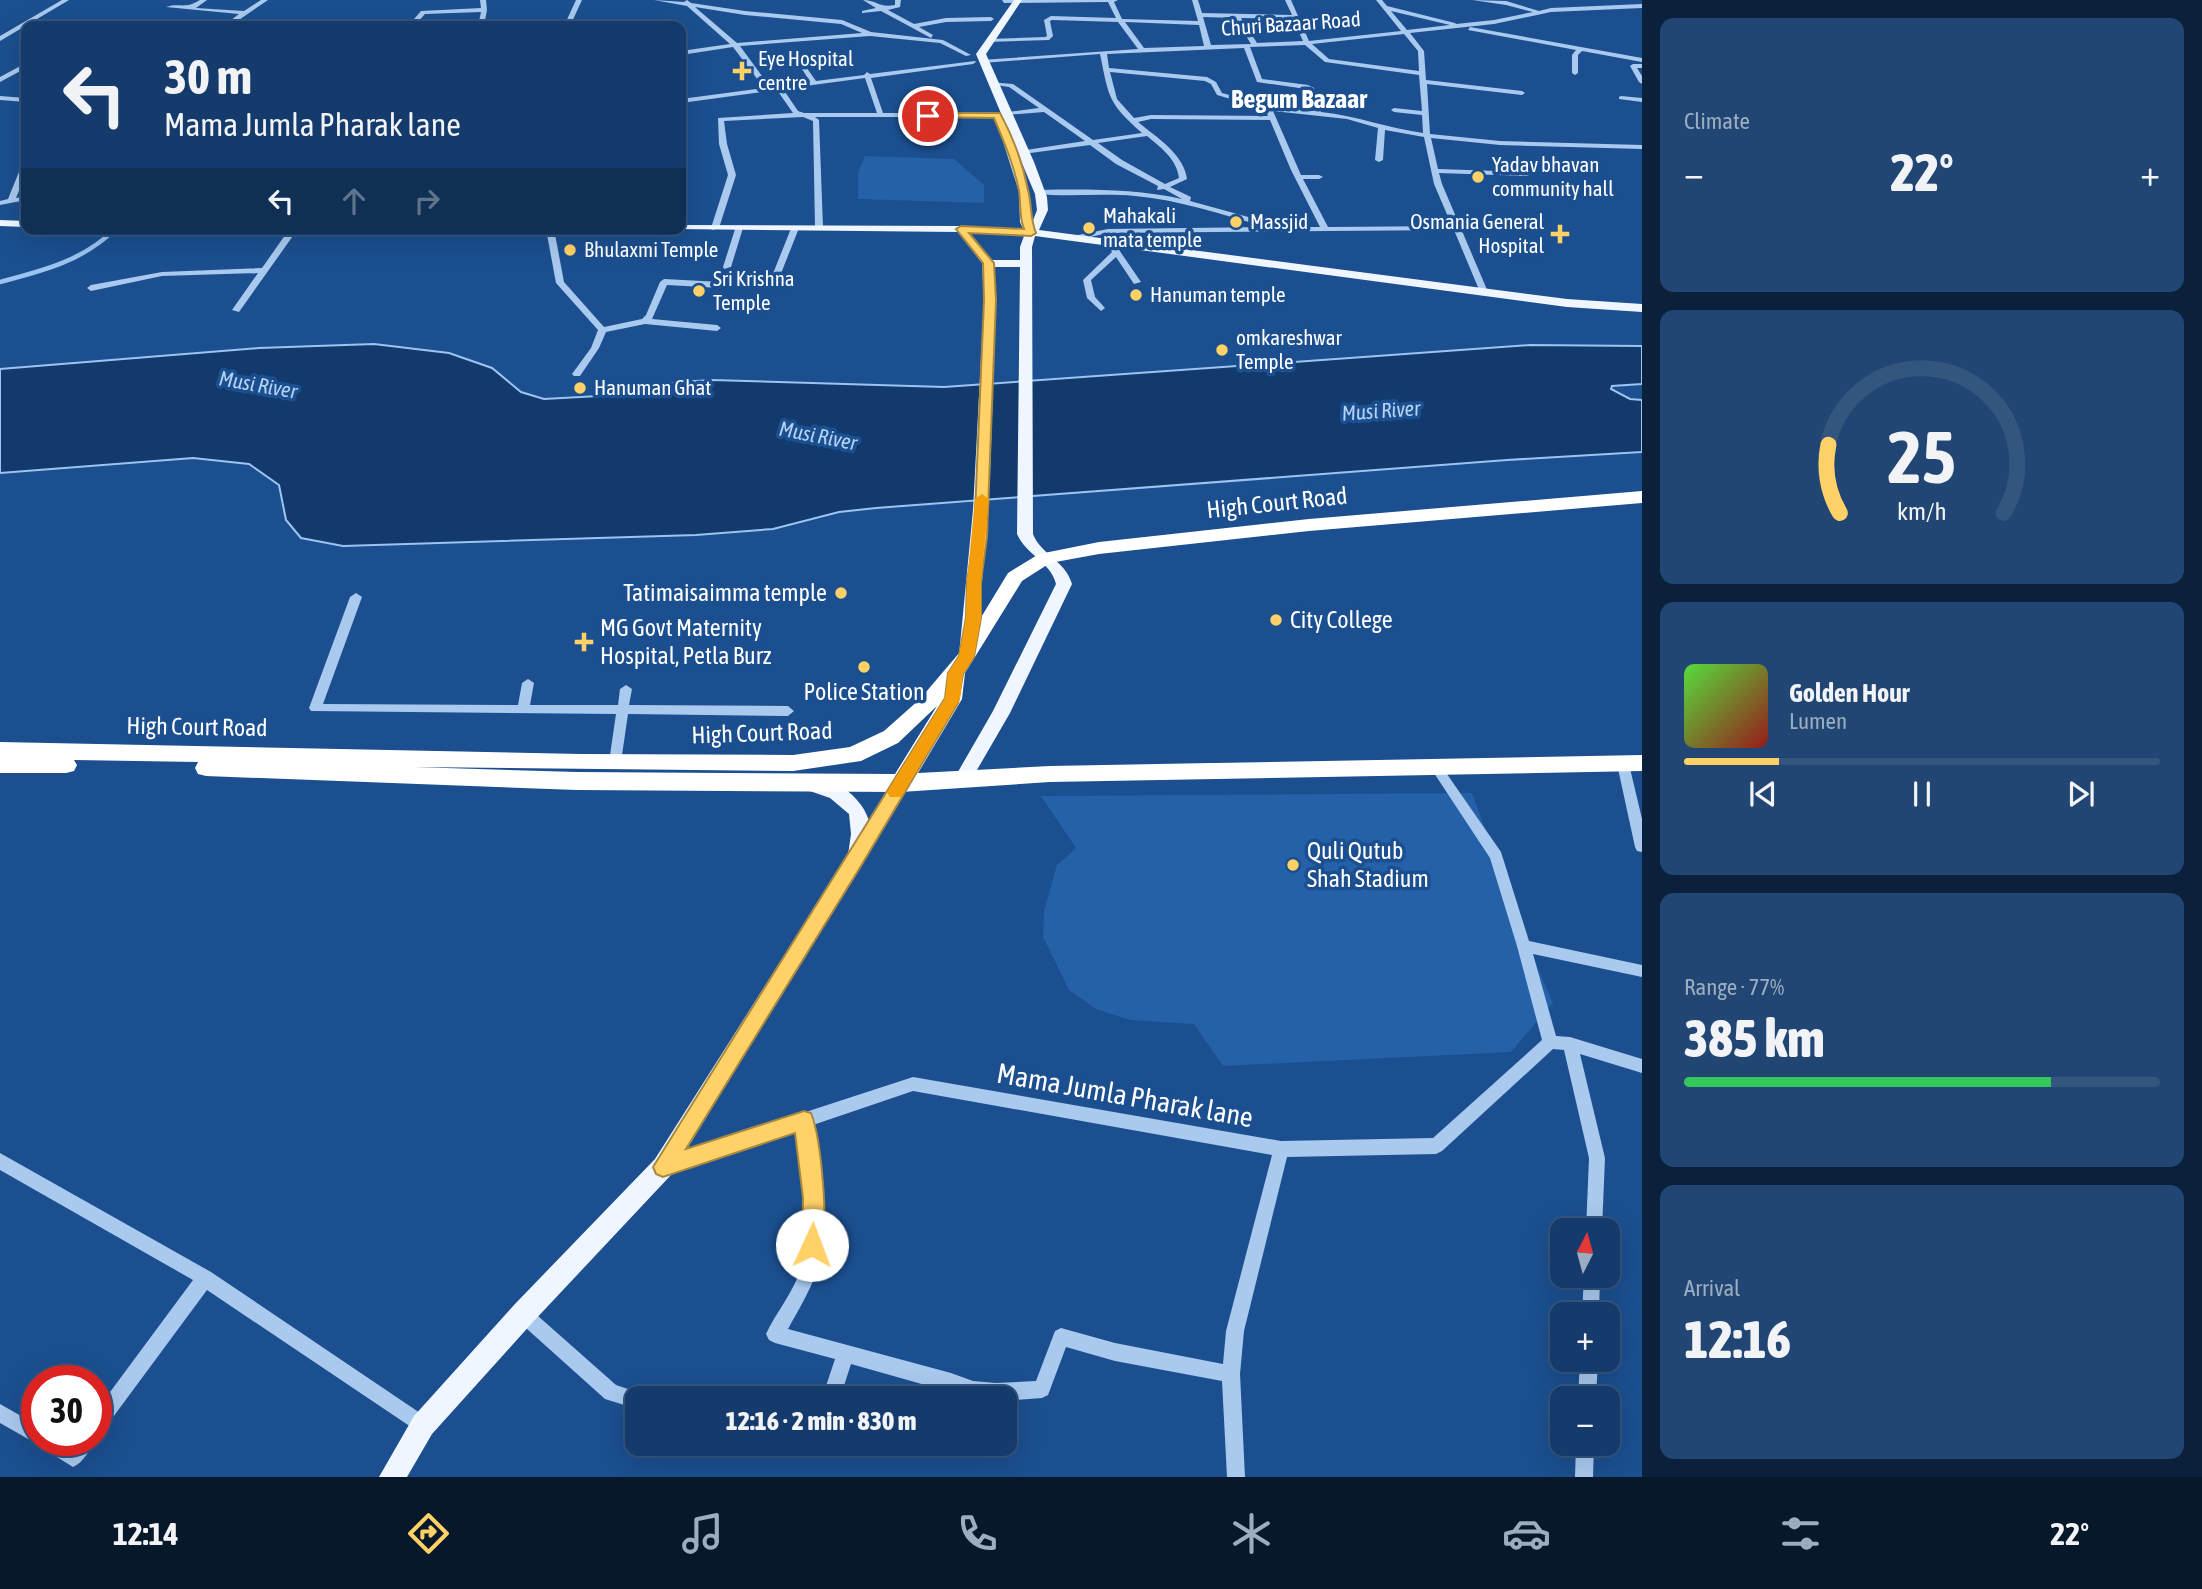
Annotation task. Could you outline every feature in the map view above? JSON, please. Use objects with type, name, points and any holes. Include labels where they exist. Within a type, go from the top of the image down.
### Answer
[{"type":"highway","name":"High Court Road","points":[[0,750],[615,762],[793,763],[853,755],[891,737],[927,705],[961,665],[1015,577],[1045,558],[1098,548],[1309,525],[1642,497]]},
{"type":"highway","points":[[901,783],[952,699],[961,665]]},
{"type":"highway","name":"High Court Road","points":[[0,765],[130,765],[577,781],[901,783],[964,778],[1633,764]]},
{"type":"main road","points":[[964,778],[1001,713],[1064,584],[1063,574],[1056,565],[1027,543],[1025,534],[1026,247],[1031,233],[1040,222],[1043,203],[1026,152],[1002,115],[975,59],[991,19],[1004,0]]},
{"type":"main road","points":[[975,59],[1017,0]]},
{"type":"main road","points":[[975,59],[991,83],[1002,115],[1024,192],[1026,222],[1031,233]]},
{"type":"main road","points":[[0,223],[21,224]]},
{"type":"main road","points":[[686,228],[961,229],[1082,237],[1484,292],[1616,308],[1642,308]]},
{"type":"main road","points":[[961,229],[988,263],[990,300],[974,618],[961,665]]},
{"type":"main road","points":[[988,263],[1026,264]]},
{"type":"main road","points":[[804,783],[834,790],[847,798],[859,812],[861,828],[855,861]]},
{"type":"main road","points":[[392,1477],[423,1425],[523,1314],[663,1167],[901,783]]},
{"type":"street","points":[[30,21],[66,0]]},
{"type":"street","points":[[178,0],[169,8],[244,13]]},
{"type":"street","points":[[190,9],[204,0]]},
{"type":"street","points":[[233,21],[265,0]]},
{"type":"street","points":[[482,21],[485,10],[483,0]]},
{"type":"street","points":[[569,21],[579,0]]},
{"type":"street","points":[[657,0],[842,22],[870,34]]},
{"type":"street","points":[[866,0],[975,59]]},
{"type":"street","points":[[864,12],[898,6],[898,0]]},
{"type":"street","points":[[1004,0],[1115,0]]},
{"type":"street","points":[[1110,0],[1120,20],[1142,50]]},
{"type":"street","points":[[1195,0],[1208,47]]},
{"type":"street","points":[[1288,0],[1307,43],[1330,62],[1422,73]]},
{"type":"street","points":[[1475,0],[1487,0],[1540,12]]},
{"type":"street","points":[[1544,0],[1551,10]]},
{"type":"street","points":[[687,2],[703,20],[720,31],[734,45],[767,88]]},
{"type":"street","points":[[1381,3],[1459,26],[1642,60]]},
{"type":"street","points":[[1381,3],[1421,51],[1427,135],[1435,171],[1484,292]]},
{"type":"street","name":"Churi Bazaar Road","points":[[686,102],[715,108],[777,86],[975,59],[1307,43],[1494,22],[1551,10],[1642,6]]},
{"type":"street","points":[[415,21],[423,12],[485,10]]},
{"type":"street","points":[[1199,15],[1294,17]]},
{"type":"street","points":[[1237,16],[1251,45],[1259,81],[1308,87],[1318,112]]},
{"type":"street","points":[[989,40],[1047,39],[1050,36],[1047,20],[1051,18],[1201,23]]},
{"type":"street","points":[[912,26],[946,20],[991,19]]},
{"type":"street","points":[[0,39],[21,26]]},
{"type":"street","points":[[0,32],[21,31]]},
{"type":"street","points":[[686,52],[734,45],[870,34],[941,41]]},
{"type":"street","points":[[1575,73],[1575,55],[1581,48]]},
{"type":"street","points":[[1040,192],[1165,187],[1183,179],[1182,167],[1132,121],[1114,100],[1103,52]]},
{"type":"street","points":[[799,60],[813,81]]},
{"type":"street","points":[[1642,66],[1633,66],[1642,82]]},
{"type":"street","points":[[0,80],[21,68]]},
{"type":"street","points":[[1107,70],[1207,79],[1214,83],[1219,94],[1268,108],[1348,117],[1395,131],[1500,143],[1642,147]]},
{"type":"street","points":[[867,74],[881,116]]},
{"type":"street","points":[[1423,82],[1522,93]]},
{"type":"street","points":[[991,83],[1011,85],[1119,162],[1199,205]]},
{"type":"street","points":[[777,86],[801,115],[1002,115],[1044,110]]},
{"type":"street","points":[[1620,98],[1642,100]]},
{"type":"street","points":[[0,99],[21,100]]},
{"type":"street","points":[[715,228],[732,175],[715,108],[812,116],[816,120],[820,227]]},
{"type":"street","points":[[1268,108],[1325,229]]},
{"type":"street","points":[[1394,110],[1426,113]]},
{"type":"street","points":[[1132,121],[1151,117],[1273,118]]},
{"type":"street","points":[[1379,160],[1382,126]]},
{"type":"street","points":[[1026,152],[1147,134]]},
{"type":"street","points":[[1435,171],[1527,174]]},
{"type":"street","points":[[11,201],[21,176]]},
{"type":"street","points":[[1300,177],[1319,177]]},
{"type":"street","points":[[1104,191],[1149,195],[1199,205],[1285,230]]},
{"type":"street","points":[[0,203],[21,199]]},
{"type":"street","points":[[727,267],[739,228]]},
{"type":"street","points":[[776,276],[795,228]]},
{"type":"street","points":[[1082,237],[1108,231],[1457,228]]},
{"type":"street","points":[[236,310],[290,235]]},
{"type":"street","points":[[551,235],[559,283],[602,330]]},
{"type":"street","points":[[1108,240],[1137,282]]},
{"type":"street","points":[[1101,308],[1087,289],[1087,280],[1116,253]]},
{"type":"street","points":[[91,288],[162,274],[265,270]]},
{"type":"street","points":[[645,321],[650,316],[664,282],[721,285]]},
{"type":"street","points":[[602,330],[645,321],[717,328]]},
{"type":"street","points":[[577,374],[595,348],[602,330]]},
{"type":"street","points":[[356,597],[315,708],[789,711]]},
{"type":"street","points":[[523,709],[528,683]]},
{"type":"street","points":[[615,762],[626,689]]},
{"type":"street","points":[[1633,764],[1642,846]]},
{"type":"street","points":[[1436,767],[1496,856],[1550,1042],[1570,1044],[1642,1066]]},
{"type":"street","points":[[1524,946],[1642,971]]},
{"type":"street","name":"Mama Jumla Pharak lane","points":[[663,1167],[913,1084],[1281,1149],[1436,1146],[1550,1042]]},
{"type":"street","points":[[1570,1044],[1597,1158],[1594,1218]]},
{"type":"street","points":[[804,1120],[814,1198],[812,1245],[807,1275],[775,1334],[960,1386],[999,1393],[1042,1389],[1061,1337],[1115,1352],[1231,1374]]},
{"type":"street","points":[[1236,1477],[1231,1374],[1235,1331],[1281,1149]]},
{"type":"street","points":[[0,1161],[205,1278],[423,1425]]},
{"type":"street","points":[[112,1404],[205,1278]]},
{"type":"street","points":[[523,1314],[611,1393],[625,1397]]},
{"type":"street","points":[[835,1386],[846,1353]]},
{"type":"street","points":[[0,1413],[21,1425]]},
{"type":"street","points":[[1584,1477],[1585,1456]]},
{"type":"shaded area","points":[[865,156],[954,159],[984,185],[984,203],[858,199],[858,172]]},
{"type":"shaded area","name":"Quli Qutub Shah Stadium","points":[[1472,793],[1523,933],[1553,1003],[1511,1052],[1223,1066],[1194,1024],[1130,1020],[1096,1009],[1069,990],[1043,937],[1044,911],[1057,865],[1076,848],[1041,796]]},
{"type":"water","name":"Musi River","points":[[374,344],[449,353],[492,368],[521,392],[544,399],[617,395],[677,382],[713,380],[944,387],[1530,345],[1642,346],[1642,384],[1612,386],[1611,389],[1630,399],[1642,400],[1642,452],[876,508],[839,512],[773,529],[696,535],[343,546],[301,538],[286,520],[279,485],[249,464],[193,458],[0,473],[0,369],[259,348]]},
{"type":"waterway","points":[[0,282],[76,257],[108,235]]},
{"type":"slow traffic","points":[[895,792],[952,699],[955,673],[967,657],[974,618],[974,582],[982,499]]},
{"type":"place","name":"Eye Hospital centre","points":[[742,71]]},
{"type":"place","name":"Yadav bhavan community hall","points":[[1478,177]]},
{"type":"place","name":"Massjid","points":[[1236,222]]},
{"type":"place","name":"Mahakali mata temple","points":[[1089,228]]},
{"type":"place","name":"Osmania General Hospital","points":[[1560,234]]},
{"type":"place","name":"Bhulaxmi Temple","points":[[570,250]]},
{"type":"place","name":"Sri Krishna Temple","points":[[699,291]]},
{"type":"place","name":"Hanuman temple","points":[[1136,295]]},
{"type":"place","name":"omkareshwar Temple","points":[[1222,350]]},
{"type":"place","name":"Hanuman Ghat","points":[[580,388]]},
{"type":"place","name":"Tatimaisaimma temple","points":[[841,593]]},
{"type":"place","name":"City College","points":[[1276,620]]},
{"type":"place","name":"MG Govt Maternity Hospital, Petla Burz","points":[[584,642]]},
{"type":"place","name":"Police Station","points":[[864,667]]},
{"type":"place","name":"Quli Qutub Shah Stadium","points":[[1293,865]]},
{"type":"district","name":"Begum Bazaar","points":[[1299,99]]},
{"type":"route","points":[[812,1245],[814,1198],[804,1120],[663,1167],[855,861],[952,699],[955,673],[967,657],[974,618],[974,582],[980,537],[990,300],[988,263],[961,229],[1031,233],[1026,222],[1024,192],[1014,154],[997,115],[928,116]]}]
